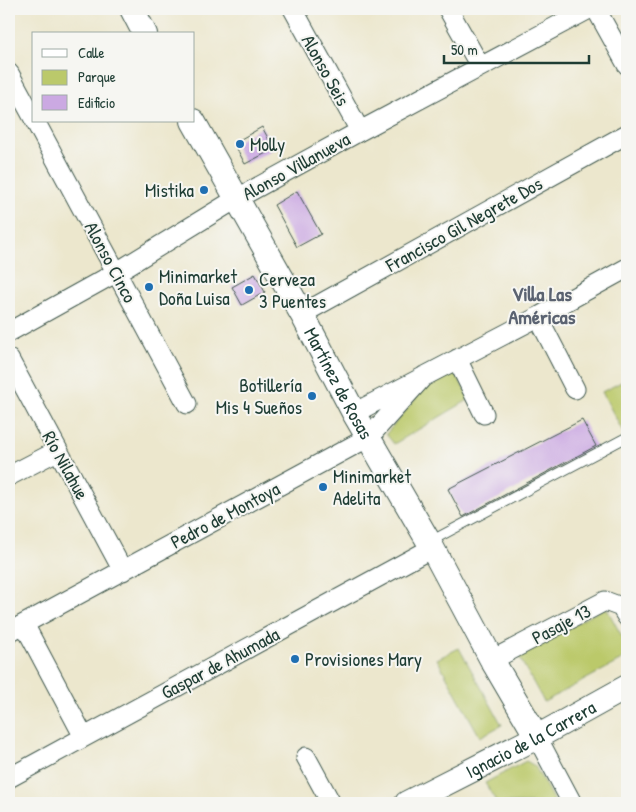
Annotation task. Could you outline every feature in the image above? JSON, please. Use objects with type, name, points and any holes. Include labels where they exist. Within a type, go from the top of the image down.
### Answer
[{"type":"street","points":[[132,9],[144,32]]},
{"type":"street","name":"Alonso Seis","points":[[292,9],[360,130]]},
{"type":"street","points":[[448,9],[480,66]]},
{"type":"street","name":"Alonso Villanueva","points":[[9,332],[117,272],[236,199],[360,130],[589,9]]},
{"type":"street","points":[[596,9],[627,65]]},
{"type":"street","name":"Alonso Cinco","points":[[9,74],[32,116]]},
{"type":"street","name":"Alonso Cinco","points":[[35,122],[187,404]]},
{"type":"street","name":"Martínez de Rosas","points":[[194,122],[302,314],[354,413],[431,545],[492,660],[537,737],[572,803]]},
{"type":"street","name":"Francisco Gil Negrete Dos","points":[[302,314],[627,134]]},
{"type":"street","name":"Pedro de Montoya","points":[[354,413],[626,273]]},
{"type":"street","points":[[538,317],[575,389]]},
{"type":"street","name":"Río Nilahue","points":[[9,359],[123,571]]},
{"type":"street","points":[[457,359],[484,414]]},
{"type":"street","name":"Pedro de Montoya","points":[[16,628],[369,438],[424,376]]},
{"type":"street","points":[[9,476],[57,450]]},
{"type":"street","name":"Gaspar de Ahumada","points":[[9,778],[431,545]]},
{"type":"street","name":"Pasaje 13","points":[[492,660],[605,601],[622,606],[627,616]]},
{"type":"street","points":[[16,628],[84,737]]},
{"type":"street","name":"Ignacio de la Carrera","points":[[407,803],[537,737],[627,687]]},
{"type":"street","points":[[306,758],[331,803]]},
{"type":"lane","points":[[431,545],[627,437]]},
{"type":"green space","points":[[453,369],[470,399],[394,444],[386,434],[432,379]]},
{"type":"green space","points":[[627,379],[627,429],[623,432],[602,392]]},
{"type":"green space","points":[[606,607],[627,646],[627,657],[544,702],[518,655]]},
{"type":"green space","points":[[459,648],[502,725],[480,737],[437,659]]},
{"type":"green space","points":[[526,761],[535,766],[555,803],[497,803],[485,783]]},
{"type":"building","points":[[262,127],[274,149],[245,164],[234,143]]},
{"type":"building","points":[[297,191],[321,234],[297,247],[274,205]]},
{"type":"building","name":"Cerveza 3 Puentes","points":[[255,274],[265,292],[242,305],[232,287]]},
{"type":"building","points":[[582,420],[596,446],[463,517],[448,489]]},
{"type":"place","name":"Molly","points":[[240,144]]},
{"type":"place","name":"Mistika","points":[[204,190]]},
{"type":"place","name":"Minimarket Doña Luisa","points":[[149,287]]},
{"type":"place","name":"Cerveza 3 Puentes","points":[[249,290]]},
{"type":"place","name":"Botillería Mis 4 Sueños","points":[[312,396]]},
{"type":"place","name":"Minimarket Adelita","points":[[323,487]]},
{"type":"place","name":"Provisiones Mary","points":[[295,659]]},
{"type":"district","name":"Villa Las Américas","points":[[542,306]]}]
